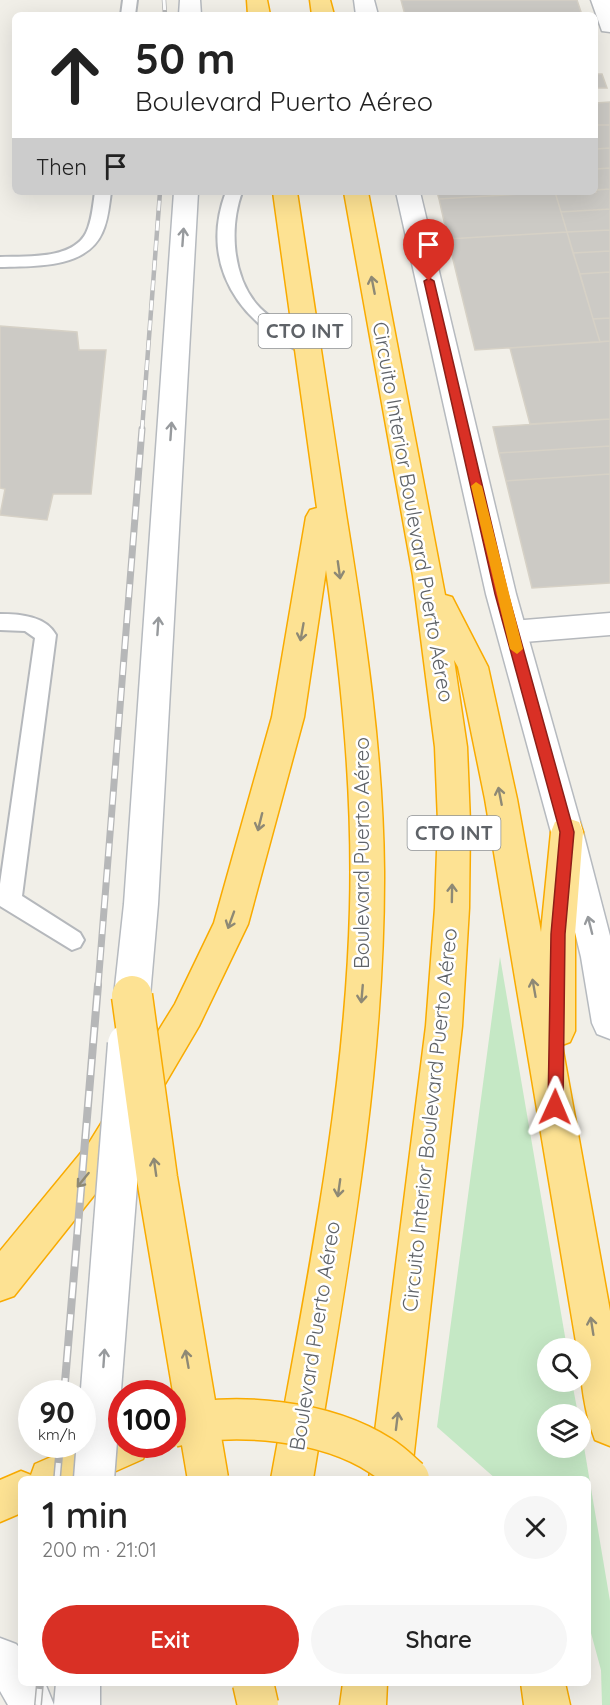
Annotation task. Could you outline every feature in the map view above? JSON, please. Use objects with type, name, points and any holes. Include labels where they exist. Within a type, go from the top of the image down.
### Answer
[{"type":"highway","name":"Boulevard Puerto Aéreo","points":[[285,195],[355,668],[363,740],[366,820],[363,967],[346,1137],[317,1333],[293,1476]]},
{"type":"highway","name":"Circuito Interior Boulevard Puerto Aéreo","points":[[357,195],[428,576],[451,747],[454,822],[452,909],[444,1026],[390,1476]]},
{"type":"highway","points":[[0,1282],[102,1156],[187,1015],[231,924],[288,717],[316,552],[325,471]]},
{"type":"highway","points":[[428,576],[473,667],[501,799],[610,1425]]},
{"type":"highway","points":[[555,1107],[558,934],[567,832]]},
{"type":"highway","points":[[132,996],[157,1178],[207,1476]]},
{"type":"highway","points":[[186,1425],[232,1418],[280,1423],[341,1437],[380,1456],[405,1476]]},
{"type":"highway","points":[[57,1476],[108,1453]]},
{"type":"highway","points":[[0,1501],[18,1493]]},
{"type":"highway","points":[[253,1705],[255,1686]]},
{"type":"highway","points":[[255,1686],[258,1705]]},
{"type":"highway","points":[[363,1705],[365,1686]]},
{"type":"highway","points":[[544,1686],[547,1705]]},
{"type":"street","points":[[601,0],[608,39]]},
{"type":"street","points":[[94,1476],[141,904],[186,195]]},
{"type":"street","points":[[409,195],[512,632],[604,956],[610,1023]]},
{"type":"street","points":[[512,632],[610,624]]},
{"type":"street","points":[[0,1660],[18,1677]]},
{"type":"street","points":[[22,1686],[32,1705]]},
{"type":"street","points":[[77,1705],[78,1686]]},
{"type":"lane","points":[[0,262],[43,260],[63,256],[81,248],[92,238],[103,195]]},
{"type":"lane","points":[[233,195],[227,207],[226,232],[232,273],[241,293],[246,303],[269,323],[308,350]]},
{"type":"lane","points":[[0,622],[21,622],[38,627],[46,635],[5,897],[72,940]]},
{"type":"green space","points":[[500,957],[565,1338],[537,1338],[537,1392],[574,1392],[576,1404],[537,1404],[537,1458],[586,1458],[589,1476],[493,1476],[437,1427]]},
{"type":"green space","points":[[591,1488],[610,1601],[610,1705],[602,1705],[601,1670],[591,1633]]},
{"type":"building","points":[[401,0],[577,0],[581,12],[404,12]]},
{"type":"building","points":[[598,74],[602,74],[607,88],[598,88]]},
{"type":"building","points":[[610,102],[610,125],[598,125],[598,103]]},
{"type":"building","points":[[598,125],[610,125],[610,148],[598,149]]},
{"type":"building","points":[[610,148],[610,168],[598,169],[598,149]]},
{"type":"building","points":[[610,168],[610,189],[598,190],[598,169]]},
{"type":"building","points":[[610,189],[610,209],[561,212],[556,195],[598,195],[598,190]]},
{"type":"building","points":[[438,195],[504,195],[439,199]]},
{"type":"building","points":[[556,195],[567,232],[448,239],[439,199]]},
{"type":"building","points":[[610,209],[610,230],[567,232],[561,212]]},
{"type":"building","points":[[610,230],[610,251],[573,253],[567,232]]},
{"type":"building","points":[[567,232],[600,342],[475,350],[448,239]]},
{"type":"building","points":[[610,251],[610,272],[580,274],[573,253]]},
{"type":"building","points":[[610,272],[610,318],[593,319],[580,274]]},
{"type":"building","points":[[610,318],[610,341],[600,342],[593,319]]},
{"type":"building","points":[[0,326],[77,332],[79,350],[106,350],[91,494],[53,494],[47,520],[0,515],[5,489],[0,488]]},
{"type":"building","points":[[610,341],[610,419],[530,424],[510,348]]},
{"type":"building","points":[[610,419],[610,446],[499,453],[493,427]]},
{"type":"building","points":[[610,446],[610,474],[506,481],[499,453]]},
{"type":"building","points":[[610,474],[610,583],[532,588],[506,481]]},
{"type":"railway","points":[[164,0],[165,12]]},
{"type":"railway","points":[[142,430],[160,195]]},
{"type":"railway","points":[[98,986],[142,429]]},
{"type":"railway","points":[[65,1380],[98,985]]},
{"type":"railway","points":[[57,1476],[59,1458]]},
{"type":"railway","points":[[38,1705],[40,1686]]},
{"type":"slow traffic","points":[[476,486],[501,594],[517,649]]},
{"type":"route","points":[[429,281],[501,594],[567,832],[558,934],[555,1107]]}]
